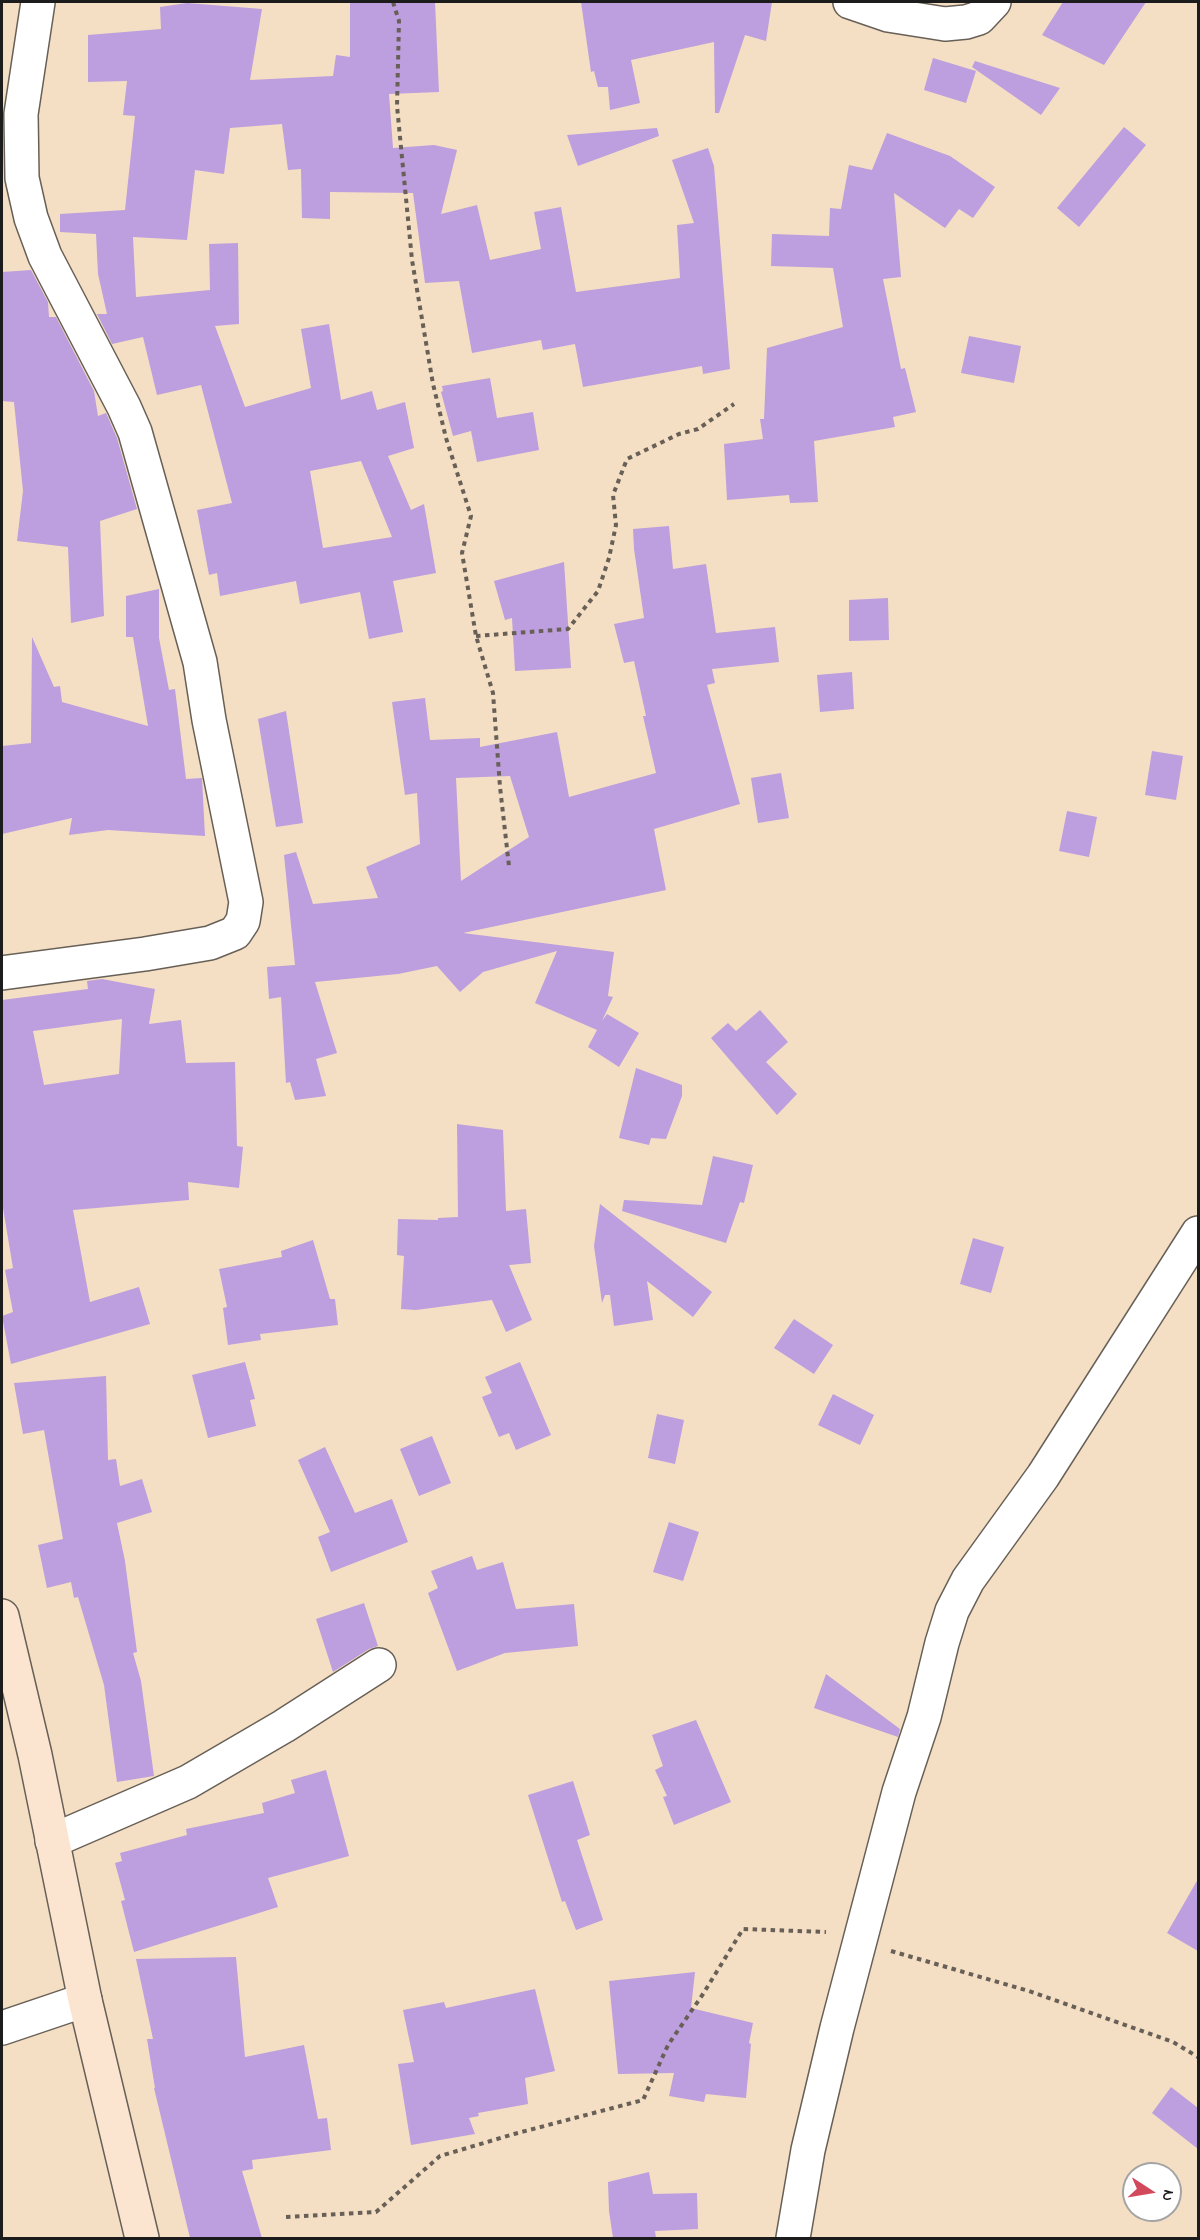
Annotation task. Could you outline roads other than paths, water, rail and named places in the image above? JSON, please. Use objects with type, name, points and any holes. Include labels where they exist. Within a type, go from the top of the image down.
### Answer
[{"type":"street","points":[[2,973],[210,943],[235,933],[243,921],[246,902],[209,720],[200,662],[135,432],[124,406],[45,256],[31,218],[22,178],[21,114],[38,2]]},
{"type":"street","points":[[850,2],[888,15],[945,24],[979,18],[994,2]]},
{"type":"street","points":[[793,2238],[808,2150],[859,1942],[899,1792],[924,1717],[952,1611],[968,1580],[1043,1476],[1198,1233]]},
{"type":"street","points":[[2,1616],[35,1755],[86,2000],[142,2238]]},
{"type":"street","points":[[52,1841],[188,1782],[284,1726],[379,1665]]},
{"type":"street","points":[[2,2028],[86,2000]]}]
